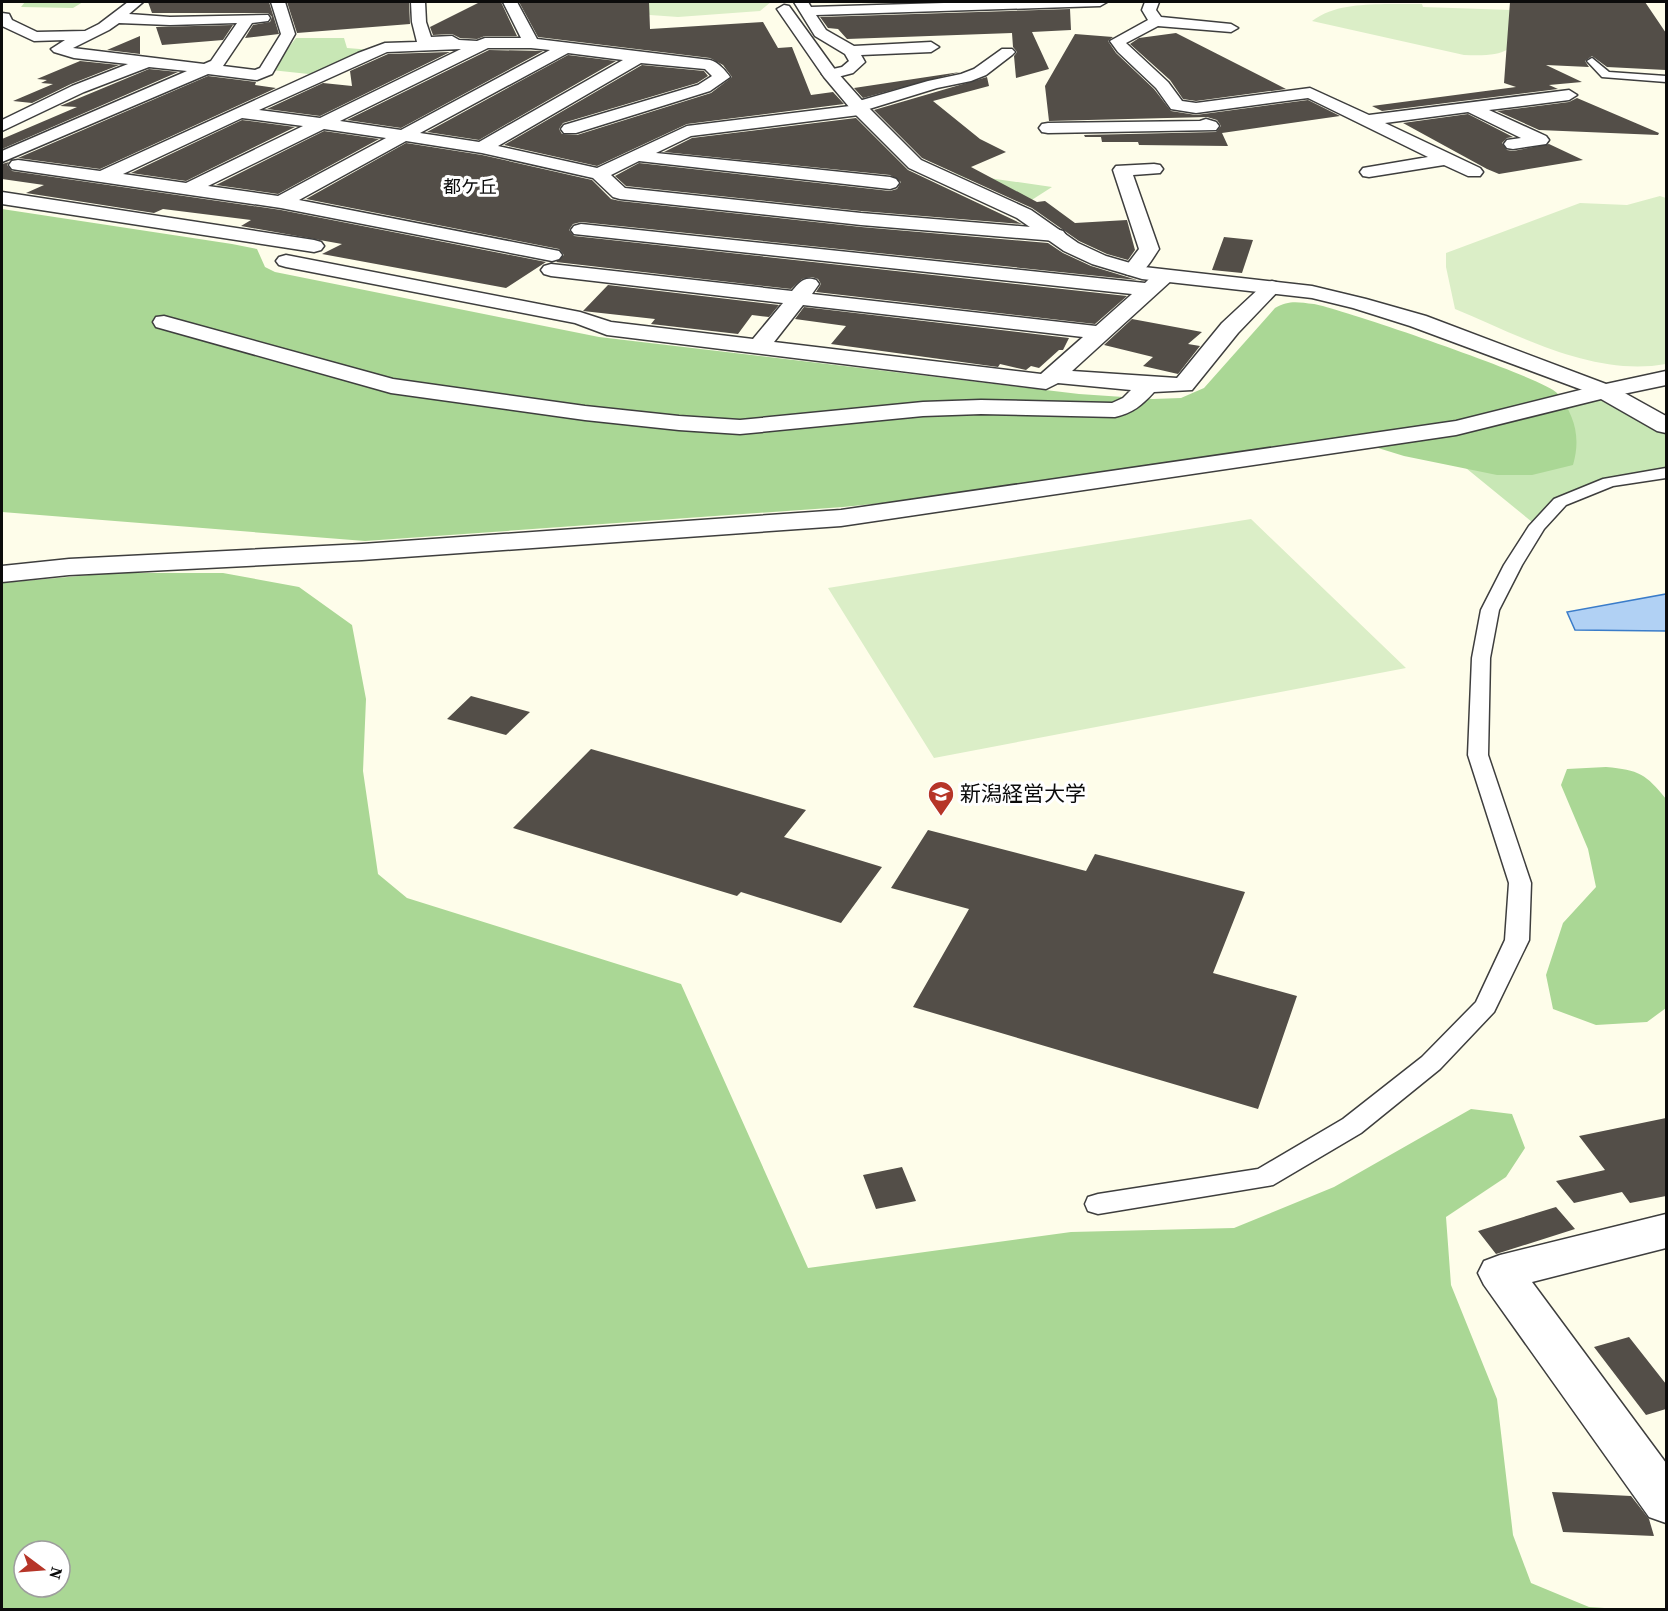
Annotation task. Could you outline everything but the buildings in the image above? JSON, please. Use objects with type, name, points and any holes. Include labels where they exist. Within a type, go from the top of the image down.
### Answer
[{"type":"street","points":[[136,2],[110,22],[59,49],[74,53],[257,75],[266,71],[318,77]]},
{"type":"street","points":[[418,2],[419,22],[425,42],[530,39],[563,49],[710,65],[722,77],[704,88],[570,129]]},
{"type":"street","points":[[510,2],[530,39]]},
{"type":"street","points":[[802,5],[825,2]]},
{"type":"street","points":[[815,24],[1101,2]]},
{"type":"street","points":[[1152,2],[1149,10],[1156,21]]},
{"type":"street","points":[[802,5],[1038,8]]},
{"type":"street","points":[[802,5],[820,33],[851,51],[857,62],[847,70],[830,74]]},
{"type":"street","points":[[110,22],[246,20],[280,9],[288,34],[266,71]]},
{"type":"street","points":[[784,9],[830,74],[859,109],[915,164],[993,198],[1056,235],[1071,247],[1090,256],[1133,270],[1157,283]]},
{"type":"street","points":[[6,15],[5,22],[34,37]]},
{"type":"street","points":[[2,157],[217,64],[226,42],[246,20]]},
{"type":"street","points":[[1048,128],[1210,126],[1177,105],[1162,84],[1118,41],[1156,21],[1231,28]]},
{"type":"street","points":[[110,22],[173,36]]},
{"type":"street","points":[[12,44],[34,37],[88,34]]},
{"type":"street","points":[[104,176],[385,48],[530,39]]},
{"type":"street","points":[[188,189],[484,43]]},
{"type":"street","points":[[851,51],[931,47]]},
{"type":"street","points":[[281,202],[563,49]]},
{"type":"street","points":[[638,109],[676,123],[859,109],[934,84],[965,78],[980,72],[1007,52]]},
{"type":"street","points":[[482,148],[638,58]]},
{"type":"street","points":[[2,126],[78,89],[147,62]]},
{"type":"street","points":[[10,168],[231,72]]},
{"type":"street","points":[[1177,105],[1196,108],[1310,93],[1474,172]]},
{"type":"street","points":[[1367,120],[1569,95]]},
{"type":"street","points":[[1472,108],[1540,140],[1514,144]]},
{"type":"street","points":[[240,113],[407,135],[482,148],[599,174],[637,156],[676,123]]},
{"type":"street","points":[[637,156],[890,183]]},
{"type":"street","points":[[1369,172],[1446,159]]},
{"type":"street","points":[[758,347],[890,183],[915,164]]},
{"type":"street","points":[[10,168],[104,176],[372,218],[551,277],[798,297],[1101,333]]},
{"type":"street","points":[[1133,270],[1149,249],[1122,170],[1154,170]]},
{"type":"street","points":[[599,174],[610,204]]},
{"type":"street","points":[[2,198],[314,246]]},
{"type":"street","points":[[551,277],[581,230],[610,204],[861,219],[1056,235]]},
{"type":"street","points":[[372,218],[286,261],[580,318],[608,328],[1046,382],[1157,283]]},
{"type":"street","points":[[581,230],[831,256],[1157,283],[1272,287],[1312,292],[1418,321],[1604,391],[1666,426]]},
{"type":"street","points":[[551,277],[580,318]]},
{"type":"street","points":[[1052,376],[1166,386],[1184,385],[1230,328],[1272,287]]},
{"type":"street","points":[[164,322],[391,386],[585,414],[740,428],[969,407],[1115,410],[1131,403],[1149,384]]},
{"type":"street","points":[[2,574],[69,567],[362,552],[842,518],[1456,428],[1666,378]]},
{"type":"street","points":[[1666,1231],[1500,1273],[1666,1501]]},
{"type":"lane","points":[[1592,61],[1606,75],[1666,79]]},
{"type":"lane","points":[[1098,1204],[1264,1178],[1352,1126],[1431,1063],[1486,1006],[1517,940],[1520,883],[1478,756],[1480,658],[1490,610],[1513,565],[1537,526],[1560,502],[1609,482],[1666,473]]},
{"type":"green space","points":[[25,2],[83,2],[73,8],[21,7]]},
{"type":"green space","points":[[618,2],[771,2],[760,11],[678,17],[650,15]]},
{"type":"green space","points":[[1385,4],[1539,11],[1517,42],[1510,48],[1503,52],[1480,55],[1464,55],[1312,21],[1338,9]]},
{"type":"green space","points":[[296,38],[344,38],[347,48],[372,50],[318,75],[271,70]]},
{"type":"green space","points":[[954,173],[1052,187],[1027,203]]},
{"type":"green space","points":[[1660,196],[1666,198],[1666,364],[1612,365],[1558,352],[1455,309],[1446,267],[1446,253],[1580,203],[1627,205]]},
{"type":"green space","points":[[2,209],[257,249],[265,267],[275,272],[599,337],[1079,394],[1153,399],[1181,398],[1204,388],[1275,308],[1298,302],[1314,304],[1441,345],[1544,385],[1557,393],[1572,418],[1576,436],[1575,455],[1573,465],[1532,475],[1497,475],[1404,456],[1378,448],[1324,440],[932,498],[843,507],[365,541],[2,512]]},
{"type":"green space","points":[[1604,391],[1666,426],[1666,473],[1609,482],[1560,502],[1537,526],[1423,433]]},
{"type":"green space","points":[[1251,519],[1406,668],[934,758],[828,588]]},
{"type":"green space","points":[[112,573],[223,573],[299,587],[352,625],[366,699],[363,771],[378,874],[407,898],[681,984],[808,1268],[1071,1232],[1234,1228],[1334,1187],[1471,1109],[1512,1114],[1525,1148],[1506,1177],[1446,1217],[1451,1285],[1497,1399],[1513,1535],[1531,1583],[1589,1607],[1620,1609],[2,1609],[2,583]]},
{"type":"green space","points":[[1606,767],[1641,775],[1653,784],[1666,799],[1666,1008],[1647,1022],[1596,1025],[1553,1009],[1546,975],[1563,923],[1596,887],[1588,849],[1561,785],[1567,769]]},
{"type":"water","points":[[1666,594],[1666,631],[1575,630],[1567,612]]},
{"type":"place","name":"新潟経営大学","points":[[941,817]]},
{"type":"district","name":"都ケ丘","points":[[470,187]]}]
